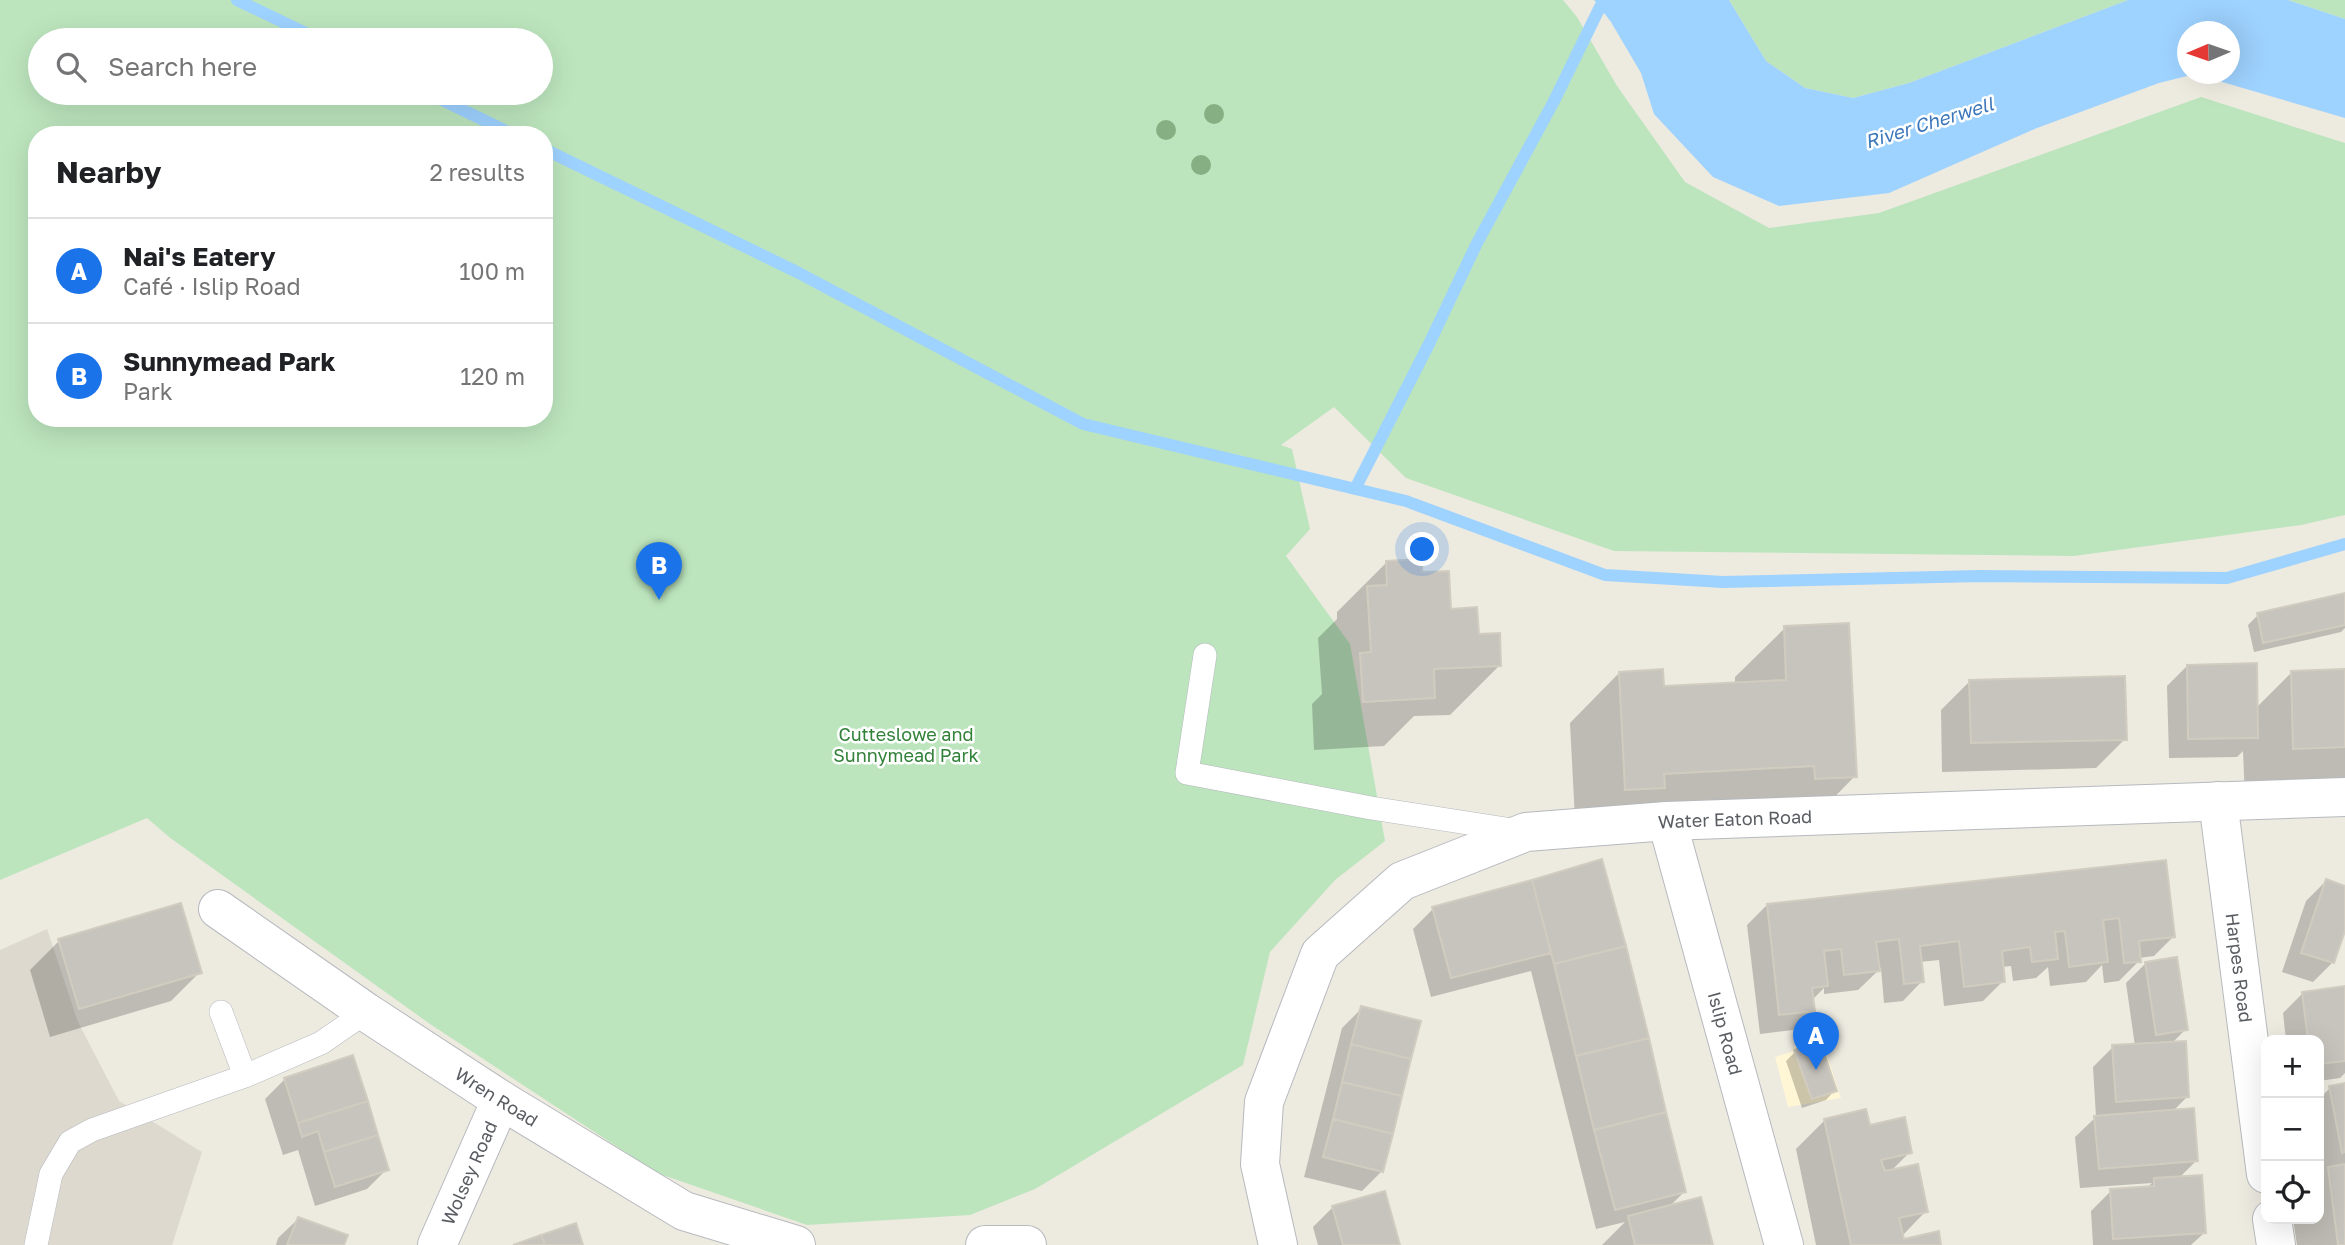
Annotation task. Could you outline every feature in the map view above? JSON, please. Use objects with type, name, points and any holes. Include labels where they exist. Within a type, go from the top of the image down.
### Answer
[{"type":"street","name":"Water Eaton Road","points":[[1278,1245],[1260,1164],[1264,1102],[1320,954],[1402,881],[1526,832],[1667,821],[2345,797]]},
{"type":"street","name":"Harpes Road","points":[[2218,801],[2264,1161]]},
{"type":"street","name":"Islip Road","points":[[1667,821],[1784,1245]]},
{"type":"street","name":"Wren Road","points":[[218,909],[366,1012],[501,1100],[684,1211],[796,1245]]},
{"type":"street","name":"Wolsey Road","points":[[437,1245],[501,1100]]},
{"type":"street","points":[[2273,1224],[2276,1245]]},
{"type":"street","points":[[985,1245],[1027,1245]]},
{"type":"lane","points":[[1205,655],[1187,773],[1371,808],[1526,832]]},
{"type":"lane","points":[[221,1012],[245,1076]]},
{"type":"lane","points":[[36,1245],[51,1174],[70,1143],[92,1130],[245,1076],[321,1043],[366,1012]]},
{"type":"shaded area","points":[[47,929],[78,1022],[119,1101],[202,1152],[172,1245],[0,1245],[0,950]]},
{"type":"shaded area","points":[[1821,1037],[1841,1098],[1788,1107],[1775,1057],[1791,1052],[1795,1046]]},
{"type":"green space","name":"Cutteslowe and Sunnymead Park","points":[[0,0],[1563,0],[1577,17],[1617,86],[1685,182],[1769,228],[1879,213],[2201,97],[2345,143],[2345,515],[2301,525],[2074,556],[1614,551],[1406,478],[1334,407],[1281,445],[1292,449],[1310,529],[1286,556],[1350,644],[1385,841],[1335,880],[1270,952],[1243,1065],[1035,1189],[970,1215],[807,1225],[657,1173],[430,1024],[169,837],[147,818],[0,880]]},
{"type":"green space","points":[[1729,0],[2128,0],[1909,83],[1853,98],[1805,88],[1766,61]]},
{"type":"green space","points":[[2288,0],[2345,0],[2345,19]]},
{"type":"water","name":"River Cherwell","points":[[1594,0],[1729,0],[1766,61],[1805,88],[1853,98],[1909,83],[2128,0],[2288,0],[2345,19],[2345,118],[2229,84],[2240,84],[2240,21],[2177,21],[2177,78],[2037,128],[1889,193],[1779,206],[1713,177],[1654,114],[1641,73],[1611,22]]},
{"type":"building","points":[[1422,559],[1422,572],[1449,571],[1451,609],[1477,607],[1479,634],[1500,633],[1501,666],[1434,669],[1435,698],[1363,702],[1360,653],[1371,652],[1367,586],[1387,585],[1386,561]]},
{"type":"building","points":[[2345,593],[2345,625],[2263,643],[2257,613]]},
{"type":"building","points":[[1849,623],[1857,777],[1815,779],[1814,766],[1664,774],[1665,788],[1625,790],[1619,672],[1663,669],[1664,686],[1786,680],[1784,626]]},
{"type":"building","points":[[2257,663],[2258,738],[2188,739],[2187,665]]},
{"type":"building","points":[[2345,669],[2345,747],[2293,749],[2291,671]]},
{"type":"building","points":[[2125,676],[2127,740],[1971,743],[1969,680]]},
{"type":"building","points":[[1602,859],[1626,946],[1554,964],[1532,880]]},
{"type":"building","points":[[2166,860],[2175,937],[2139,941],[2141,962],[2124,963],[2119,918],[2103,920],[2108,962],[2069,967],[2065,931],[2055,932],[2058,959],[2032,962],[2030,947],[2002,951],[2005,982],[1964,987],[1959,941],[1920,946],[1924,982],[1904,984],[1899,939],[1876,942],[1880,971],[1844,975],[1841,949],[1824,951],[1828,986],[1812,988],[1815,1011],[1779,1015],[1767,904]]},
{"type":"building","points":[[2326,879],[2345,886],[2345,931],[2334,963],[2301,953]]},
{"type":"building","points":[[1532,880],[1551,953],[1451,978],[1432,907]]},
{"type":"building","points":[[181,903],[202,973],[79,1009],[58,939]]},
{"type":"building","points":[[1626,946],[1649,1038],[1576,1056],[1554,964]]},
{"type":"building","points":[[2177,957],[2188,1030],[2156,1035],[2145,962]]},
{"type":"building","points":[[2345,986],[2345,1061],[2324,1063],[2324,1035],[2307,1035],[2302,992]]},
{"type":"building","points":[[1361,1006],[1421,1021],[1411,1059],[1351,1044]]},
{"type":"building","points":[[1649,1038],[1666,1112],[1594,1130],[1576,1056]]},
{"type":"building","points":[[1820,1041],[1837,1091],[1812,1099],[1794,1050]]},
{"type":"building","points":[[2186,1041],[2189,1097],[2116,1102],[2112,1045]]},
{"type":"building","points":[[1351,1044],[1411,1059],[1402,1096],[1342,1082]]},
{"type":"building","points":[[353,1055],[368,1101],[298,1123],[284,1078]]},
{"type":"building","points":[[1342,1082],[1402,1096],[1393,1134],[1333,1119]]},
{"type":"building","points":[[2345,1083],[2345,1152],[2342,1153],[2329,1086]]},
{"type":"building","points":[[368,1101],[378,1135],[324,1152],[318,1131],[302,1137],[298,1123]]},
{"type":"building","points":[[2194,1108],[2198,1161],[2099,1169],[2094,1116]]},
{"type":"building","points":[[1866,1109],[1870,1125],[1905,1117],[1912,1153],[1881,1160],[1885,1171],[1918,1164],[1928,1212],[1899,1218],[1904,1239],[1939,1231],[1941,1245],[1851,1245],[1824,1119]]},
{"type":"building","points":[[1666,1112],[1686,1192],[1615,1210],[1594,1130]]},
{"type":"building","points":[[1333,1119],[1393,1134],[1383,1172],[1323,1157]]},
{"type":"building","points":[[378,1135],[389,1170],[335,1187],[324,1152]]},
{"type":"building","points":[[2345,1164],[2345,1245],[2338,1245],[2328,1167]]},
{"type":"building","points":[[2202,1175],[2206,1233],[2113,1239],[2110,1189],[2154,1186],[2154,1178]]},
{"type":"building","points":[[1385,1191],[1400,1245],[1343,1245],[1332,1206]]},
{"type":"building","points":[[1701,1197],[1713,1245],[1635,1245],[1628,1216]]},
{"type":"building","points":[[298,1217],[348,1235],[344,1245],[287,1245]]},
{"type":"building","points":[[576,1223],[583,1245],[545,1245],[541,1235]]},
{"type":"building","points":[[541,1235],[545,1245],[513,1245]]},
{"type":"waterway","points":[[237,0],[295,28]]},
{"type":"waterway","points":[[1355,489],[1476,245],[1554,101],[1600,7]]},
{"type":"waterway","points":[[453,105],[496,126]]},
{"type":"waterway","points":[[553,153],[797,272],[1083,424],[1406,501],[1605,575],[1723,582],[1980,576],[2227,578],[2345,544]]},
{"type":"place","name":"Sunnymead Park","points":[[659,600]]},
{"type":"place","name":"Nai's Eatery","points":[[1816,1070]]}]
